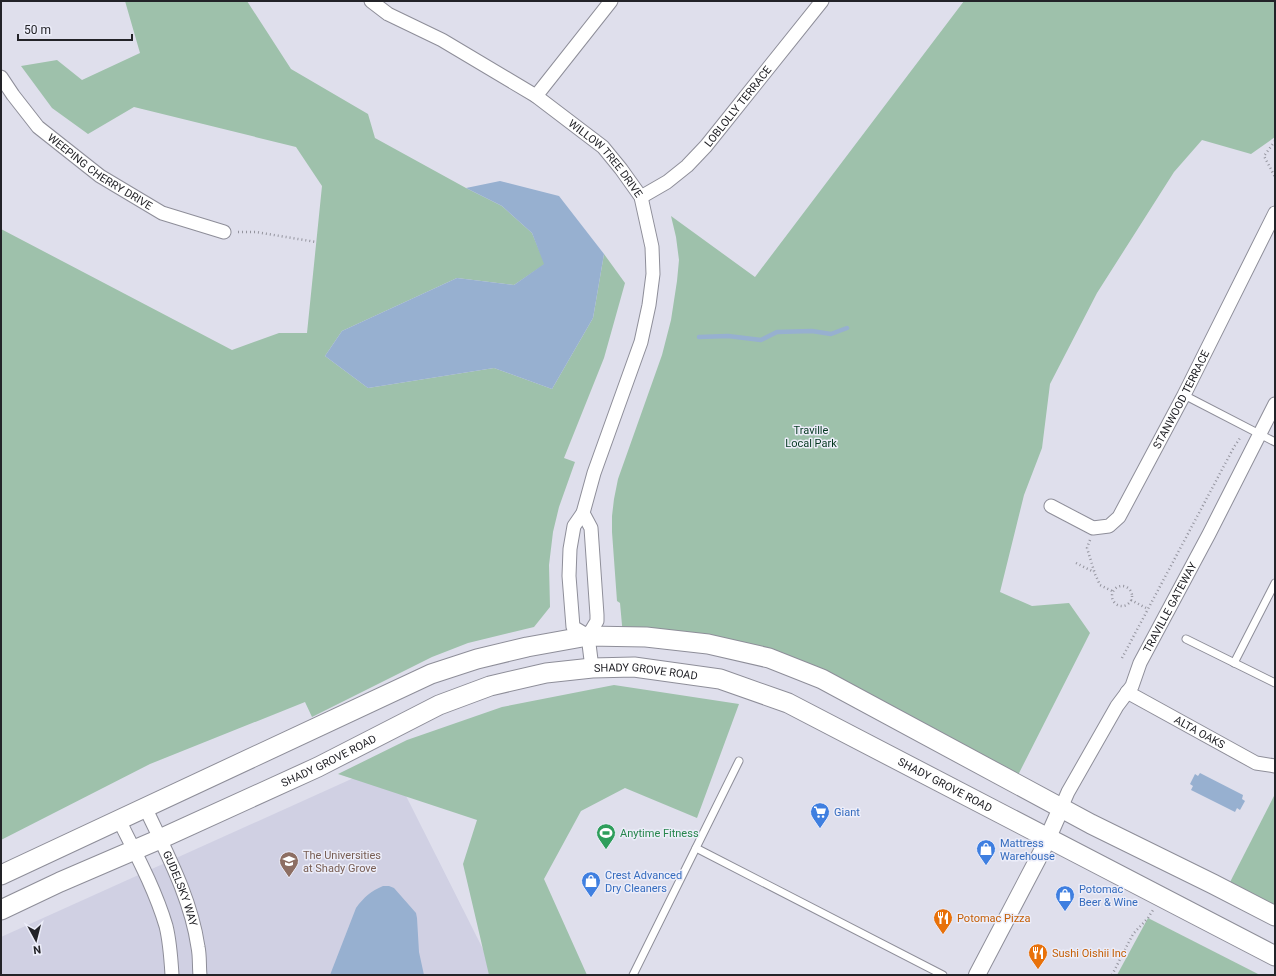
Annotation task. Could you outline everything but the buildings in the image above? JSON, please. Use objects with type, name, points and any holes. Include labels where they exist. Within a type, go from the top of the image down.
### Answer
[{"type":"main road","points":[[1,875],[431,674],[527,647],[588,636],[646,638],[708,644],[769,658],[822,680],[1091,824],[1226,890],[1275,916]]},
{"type":"main road","name":"SHADY GROVE ROAD","points":[[1,910],[60,882],[134,851],[318,767],[439,705],[490,686],[546,673],[592,668],[634,667],[720,680],[788,703],[1275,956]]},
{"type":"street","name":"WILLOW TREE DRIVE","points":[[371,1],[388,14],[442,40],[536,96],[603,147],[641,197],[652,247],[653,274],[649,305],[641,342],[594,473],[583,513],[574,526],[570,549],[569,576],[573,627],[588,636]]},
{"type":"street","points":[[536,96],[612,1]]},
{"type":"street","name":"LOBLOLLY TERRACE","points":[[641,197],[667,182],[687,166],[706,146],[822,1]]},
{"type":"street","name":"WEEPING CHERRY DRIVE","points":[[1,77],[38,127],[100,176],[162,212],[224,232]]},
{"type":"street","name":"STANWOOD TERRACE","points":[[1093,528],[1109,526],[1120,517],[1184,395],[1275,213]]},
{"type":"street","name":"TRAVILLE GATEWAY","points":[[1061,808],[1068,792],[1113,713],[1132,686],[1140,663],[1209,534],[1275,404]]},
{"type":"street","points":[[1051,506],[1093,528]]},
{"type":"street","points":[[583,513],[591,528],[597,621],[588,636],[592,668]]},
{"type":"street","name":"ALTA OAKS","points":[[1127,692],[1256,763],[1275,766]]},
{"type":"street","name":"GUDELSKY WAY","points":[[146,808],[186,900],[193,923],[198,948],[200,975]]},
{"type":"street","points":[[977,975],[1048,837],[1061,808]]},
{"type":"street","points":[[119,820],[155,897],[166,927],[172,975]]},
{"type":"lane","points":[[1184,395],[1275,442]]},
{"type":"lane","points":[[1234,663],[1275,583]]},
{"type":"lane","points":[[1186,639],[1275,683]]},
{"type":"lane","points":[[633,975],[739,761]]},
{"type":"lane","points":[[696,848],[942,975]]},
{"type":"path","points":[[1275,141],[1264,156],[1275,177]]},
{"type":"path","points":[[224,232],[256,232],[316,242]]},
{"type":"path","points":[[1122,658],[1234,448],[1241,438],[1237,433]]},
{"type":"path","points":[[1093,528],[1087,548],[1094,572],[1100,585],[1114,592]]},
{"type":"path","points":[[1076,563],[1094,572]]},
{"type":"path","points":[[1118,587],[1127,587],[1132,594],[1131,600],[1126,604],[1118,604],[1113,598],[1114,592],[1118,587]]},
{"type":"path","points":[[1131,600],[1148,609]]},
{"type":"path","points":[[1112,975],[1133,934],[1148,918],[1153,910]]},
{"type":"shaded area","name":"The Universities at Shady Grove","points":[[389,762],[496,975],[1,975],[1,937]]},
{"type":"green space","points":[[125,1],[247,1],[291,69],[368,114],[375,138],[502,206],[532,233],[545,264],[514,285],[457,278],[342,331],[325,356],[368,388],[494,368],[552,389],[593,318],[604,254],[625,283],[604,358],[564,458],[575,462],[559,507],[553,532],[549,565],[550,607],[534,627],[468,643],[432,657],[312,717],[305,702],[150,764],[1,840],[1,229],[232,350],[279,333],[307,333],[322,186],[296,147],[134,107],[88,134],[52,108],[21,66],[57,60],[82,80],[140,53]]},
{"type":"green space","name":"Traville Local Park","points":[[964,1],[1275,1],[1275,137],[1251,154],[1202,140],[1174,172],[1097,293],[1050,384],[1042,448],[1024,495],[1000,592],[1032,606],[1069,603],[1090,633],[1014,783],[769,658],[623,636],[620,603],[617,601],[612,532],[612,516],[618,479],[662,355],[671,320],[679,260],[671,216],[755,277]]},
{"type":"green space","points":[[614,685],[739,704],[697,818],[625,788],[581,811],[544,879],[587,975],[489,975],[463,864],[477,820],[338,774],[407,740],[502,707]]},
{"type":"green space","points":[[1275,794],[1275,916],[1226,890]]},
{"type":"green space","points":[[1148,918],[1260,975],[1117,975]]},
{"type":"water","points":[[500,181],[559,196],[604,254],[593,318],[552,389],[494,368],[368,388],[325,356],[342,331],[457,278],[514,285],[544,264],[532,233],[502,206],[466,188]]},
{"type":"water","points":[[1200,773],[1243,795],[1242,799],[1245,801],[1240,810],[1237,808],[1235,812],[1191,790],[1193,786],[1190,784],[1195,774],[1198,776]]},
{"type":"water","points":[[383,886],[394,888],[416,913],[419,952],[424,975],[330,975],[356,908],[368,895]]},
{"type":"waterway","points":[[699,337],[728,336],[761,340],[777,332],[812,331],[831,334],[847,328]]},
{"type":"place","name":"Giant","points":[[820,829]]},
{"type":"place","name":"Anytime Fitness","points":[[606,850]]},
{"type":"place","name":"Mattress Warehouse","points":[[986,866]]},
{"type":"place","name":"The Universities at Shady Grove","points":[[289,878]]},
{"type":"place","name":"Crest Advanced Dry Cleaners","points":[[591,898]]},
{"type":"place","name":"Potomac Beer & Wine","points":[[1065,912]]},
{"type":"place","name":"Potomac Pizza","points":[[943,935]]},
{"type":"place","name":"Sushi Oishii Inc","points":[[1038,970]]}]
